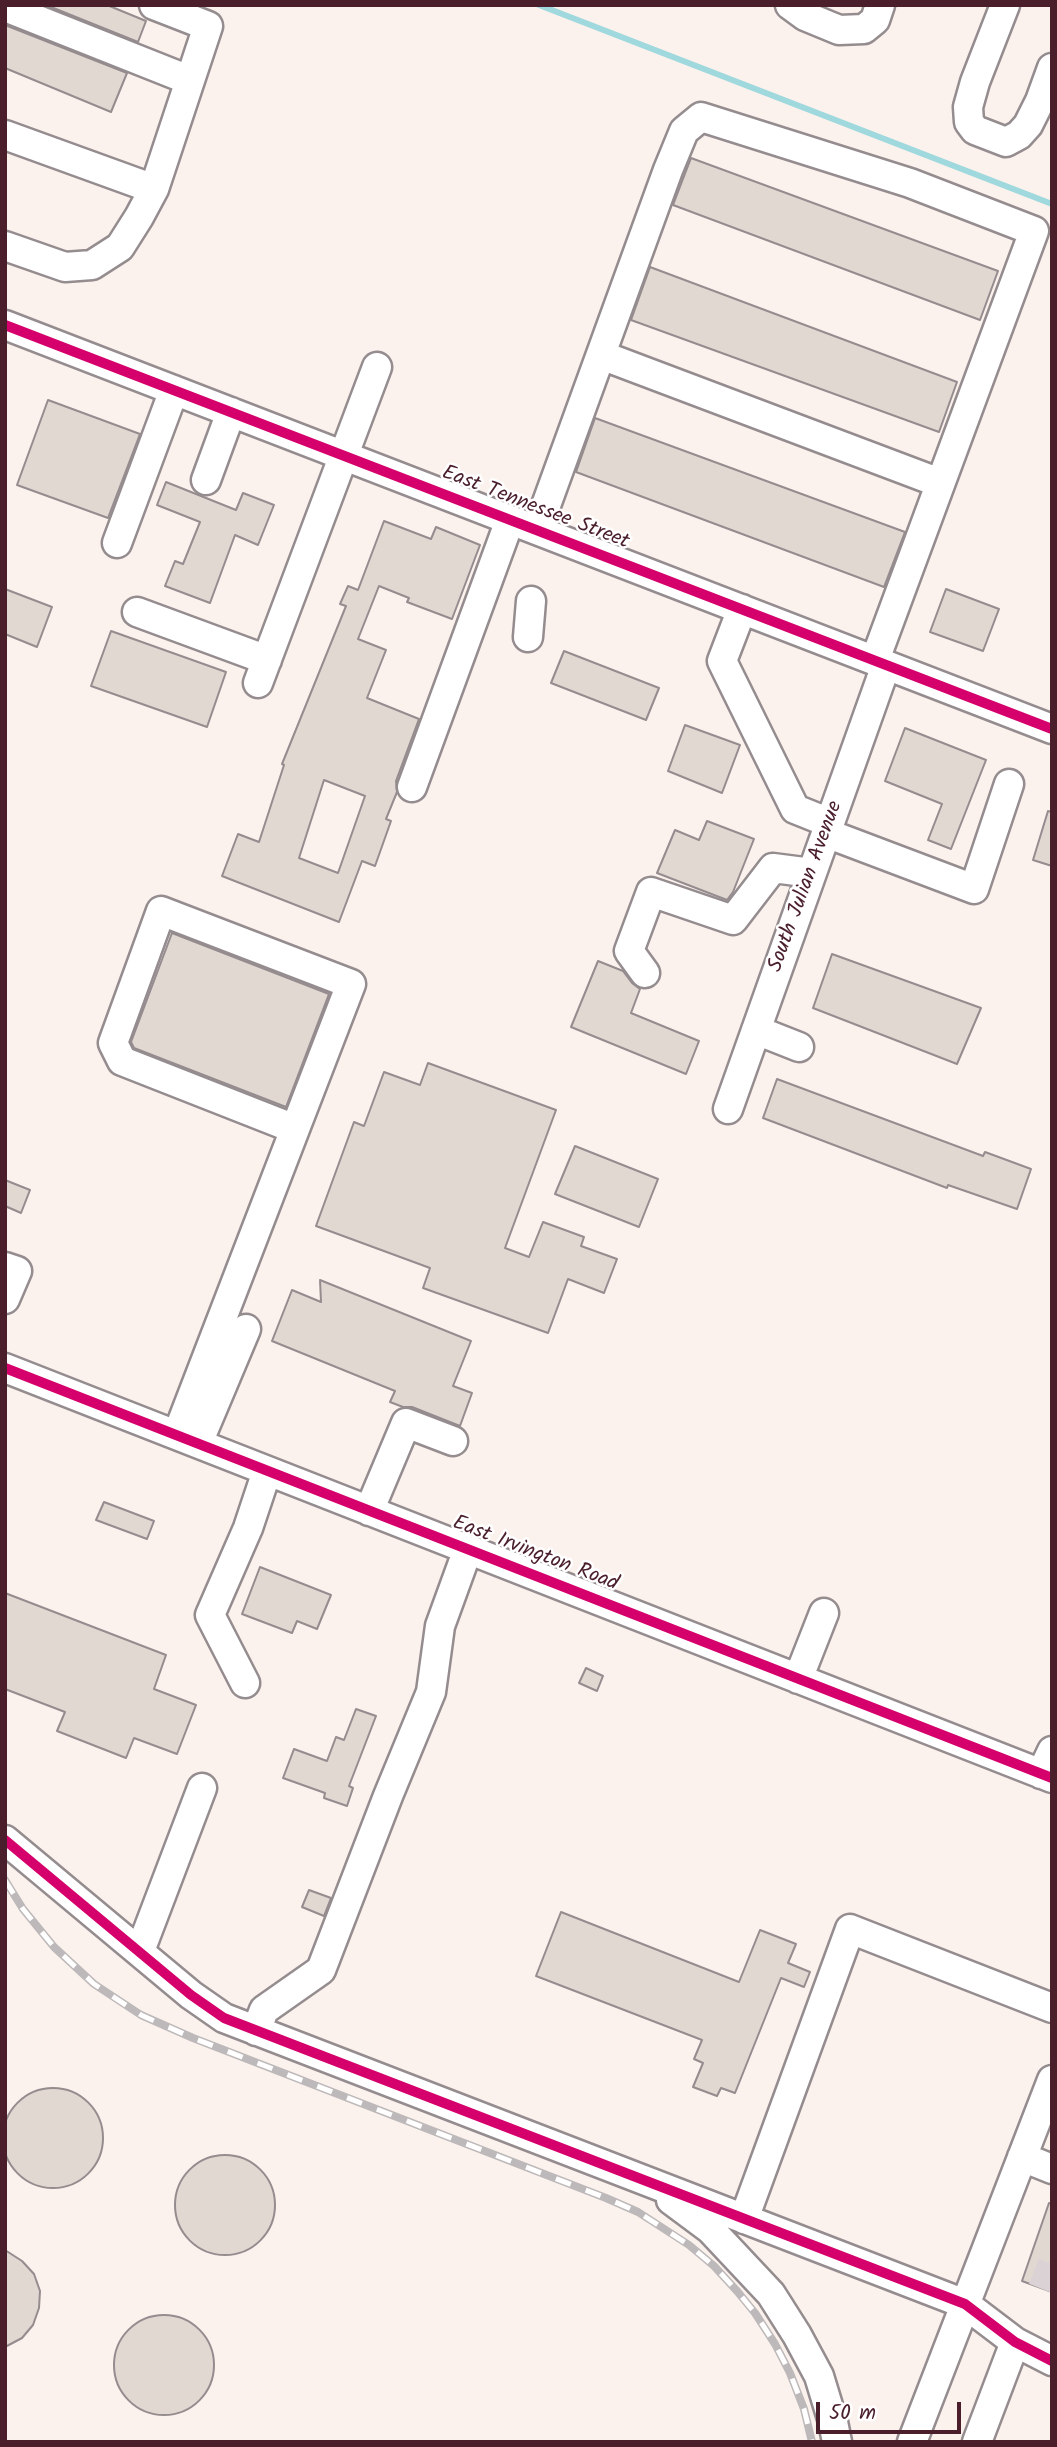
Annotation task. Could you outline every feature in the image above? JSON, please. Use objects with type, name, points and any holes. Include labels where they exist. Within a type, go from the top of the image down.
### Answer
[{"type":"street","points":[[5,246],[65,267],[92,265],[120,247],[154,189],[211,16],[154,5]]},
{"type":"street","points":[[790,5],[805,16],[839,30],[864,29],[874,20],[880,5]]},
{"type":"street","points":[[1005,5],[968,107],[969,122],[975,130],[1006,142],[1019,135],[1028,125],[1040,101],[1052,68]]},
{"type":"street","points":[[5,7],[189,80]]},
{"type":"street","name":"South Julian Avenue","points":[[601,355],[684,131],[701,117],[910,183],[1034,231],[940,483],[828,828],[728,1110]]},
{"type":"street","points":[[5,135],[154,189]]},
{"type":"street","name":"East Tennessee Street","points":[[5,325],[1052,729]]},
{"type":"street","points":[[537,530],[601,355],[940,483]]},
{"type":"street","points":[[137,612],[262,672],[377,367]]},
{"type":"street","points":[[117,543],[174,390]]},
{"type":"street","points":[[206,480],[231,412]]},
{"type":"street","points":[[412,786],[510,520]]},
{"type":"street","points":[[528,637],[531,601]]},
{"type":"street","points":[[741,609],[722,661],[795,809],[828,828],[975,889],[1009,784]]},
{"type":"street","points":[[645,973],[629,951],[651,892],[733,920],[773,868],[812,873]]},
{"type":"street","points":[[187,1439],[295,1129],[351,984],[161,911],[113,1042],[122,1061],[295,1129]]},
{"type":"street","points":[[756,1030],[799,1048]]},
{"type":"street","points":[[5,1299],[11,1269]]},
{"type":"street","points":[[187,1439],[246,1329]]},
{"type":"street","name":"East Irvington Road","points":[[5,1368],[797,1679],[1048,1768]]},
{"type":"street","points":[[369,1511],[406,1423],[453,1441]]},
{"type":"street","points":[[245,1684],[210,1615],[248,1528],[267,1471]]},
{"type":"street","points":[[256,2031],[264,2011],[321,1970],[387,1796],[431,1692],[440,1626],[468,1549]]},
{"type":"street","points":[[797,1679],[824,1614]]},
{"type":"street","points":[[140,1951],[202,1788]]},
{"type":"street","points":[[5,1840],[210,2010],[256,2031],[965,2304],[1015,2342],[1052,2361]]},
{"type":"street","points":[[744,2219],[850,1929],[1052,2008]]},
{"type":"street","points":[[912,2442],[1052,2080]]},
{"type":"street","points":[[1022,2157],[1052,2169]]},
{"type":"street","points":[[644,2179],[710,2229],[771,2294],[819,2376],[837,2442]]},
{"type":"street","points":[[977,2442],[1015,2342]]},
{"type":"shaded area","points":[[5,5],[1052,5],[1052,2442],[5,2442]]},
{"type":"building","points":[[46,5],[107,5],[146,21],[138,42]]},
{"type":"building","points":[[5,25],[127,73],[111,112],[5,68]]},
{"type":"building","points":[[691,158],[998,271],[980,320],[673,205]]},
{"type":"building","points":[[650,267],[957,382],[939,432],[631,320]]},
{"type":"building","points":[[48,400],[140,434],[108,518],[17,485]]},
{"type":"building","points":[[595,418],[905,532],[884,587],[576,472]]},
{"type":"building","points":[[166,482],[236,510],[243,493],[274,505],[258,545],[235,535],[210,603],[165,586],[175,561],[183,564],[200,522],[157,505]]},
{"type":"building","points":[[384,521],[431,539],[436,527],[480,545],[452,619],[407,602],[409,598],[379,586],[358,639],[386,650],[367,698],[419,719],[396,781],[397,792],[386,819],[391,821],[375,866],[362,861],[339,922],[222,876],[238,834],[259,842],[284,765],[282,764],[346,606],[340,604],[348,586],[358,590]],"holes":[[[324,780],[365,796],[338,873],[299,858]]]},
{"type":"building","points":[[5,589],[52,607],[37,647],[5,634]]},
{"type":"building","points":[[946,589],[999,609],[983,651],[930,632]]},
{"type":"building","points":[[111,631],[226,672],[207,727],[91,686]]},
{"type":"building","points":[[564,651],[659,688],[646,720],[551,683]]},
{"type":"building","points":[[685,725],[740,745],[722,793],[668,771]]},
{"type":"building","points":[[905,728],[986,760],[951,849],[928,840],[942,804],[885,781]]},
{"type":"building","points":[[1048,811],[1052,812],[1052,866],[1033,860]]},
{"type":"building","points":[[707,821],[754,839],[733,892],[727,900],[657,873],[675,830],[699,840]]},
{"type":"building","points":[[172,933],[329,994],[286,1107],[134,1048],[131,1042]]},
{"type":"building","points":[[832,954],[981,1008],[957,1064],[813,1008]]},
{"type":"building","points":[[598,961],[623,971],[640,989],[631,1013],[699,1041],[686,1074],[571,1027]]},
{"type":"building","points":[[428,1063],[556,1110],[505,1248],[529,1257],[543,1222],[584,1237],[581,1246],[617,1259],[604,1293],[568,1279],[548,1333],[423,1288],[430,1268],[316,1226],[354,1122],[364,1126],[384,1072],[420,1085]]},
{"type":"building","points":[[777,1079],[983,1156],[985,1152],[1031,1169],[1017,1209],[948,1185],[947,1188],[763,1118]]},
{"type":"building","points":[[575,1146],[658,1179],[639,1227],[555,1194]]},
{"type":"building","points":[[5,1180],[30,1190],[21,1213],[5,1206]]},
{"type":"building","points":[[320,1280],[471,1341],[453,1386],[472,1393],[460,1426],[412,1407],[390,1402],[395,1391],[272,1341],[292,1290],[321,1302]]},
{"type":"building","points":[[104,1502],[154,1521],[147,1539],[96,1520]]},
{"type":"building","points":[[260,1567],[331,1595],[317,1629],[297,1621],[292,1633],[242,1614]]},
{"type":"building","points":[[5,1593],[166,1655],[154,1689],[196,1705],[177,1754],[134,1738],[126,1758],[57,1731],[65,1712],[5,1689]]},
{"type":"building","points":[[586,1668],[603,1676],[597,1691],[579,1683]]},
{"type":"building","points":[[356,1709],[376,1716],[349,1786],[353,1788],[347,1806],[324,1798],[325,1793],[283,1778],[294,1749],[327,1761],[336,1737],[344,1740]]},
{"type":"building","points":[[309,1890],[331,1898],[324,1916],[302,1907]]},
{"type":"building","points":[[561,1912],[739,1982],[760,1930],[796,1944],[788,1963],[810,1972],[804,1987],[781,1978],[735,2093],[721,2088],[717,2096],[693,2087],[703,2063],[694,2059],[702,2040],[536,1976]]},
{"type":"building","points":[[53,2088],[81,2096],[95,2110],[103,2138],[95,2166],[81,2180],[53,2188],[25,2180],[11,2166],[3,2138],[11,2110],[25,2096]]},
{"type":"building","points":[[225,2155],[244,2159],[261,2169],[271,2186],[275,2205],[271,2224],[261,2241],[244,2251],[225,2255],[206,2251],[189,2241],[179,2224],[175,2205],[179,2186],[189,2169],[206,2159]]},
{"type":"building","points":[[1049,2203],[1052,2204],[1052,2292],[1022,2281]]},
{"type":"building","points":[[5,2250],[22,2261],[34,2274],[40,2291],[39,2308],[33,2325],[22,2338],[5,2347]]},
{"type":"building","points":[[164,2315],[183,2318],[200,2329],[211,2346],[214,2365],[211,2384],[200,2401],[183,2412],[164,2415],[145,2412],[128,2401],[117,2384],[114,2365],[117,2346],[128,2329],[145,2318]]},
{"type":"waterway","points":[[539,5],[1052,204]]},
{"type":"tunnel","points":[[1042,2289],[1052,2264]]},
{"type":"railway","points":[[5,1880],[23,1909],[54,1947],[94,1984],[141,2015],[193,2038],[606,2198],[638,2212],[689,2245],[714,2266],[737,2291],[775,2344],[804,2409],[812,2442]]},
{"type":"cycle path","points":[[5,325],[1052,729]]},
{"type":"cycle path","points":[[5,1368],[1052,1778]]},
{"type":"cycle path","points":[[5,1840],[191,1995],[224,2018],[965,2304],[1015,2342],[1052,2361]]}]
